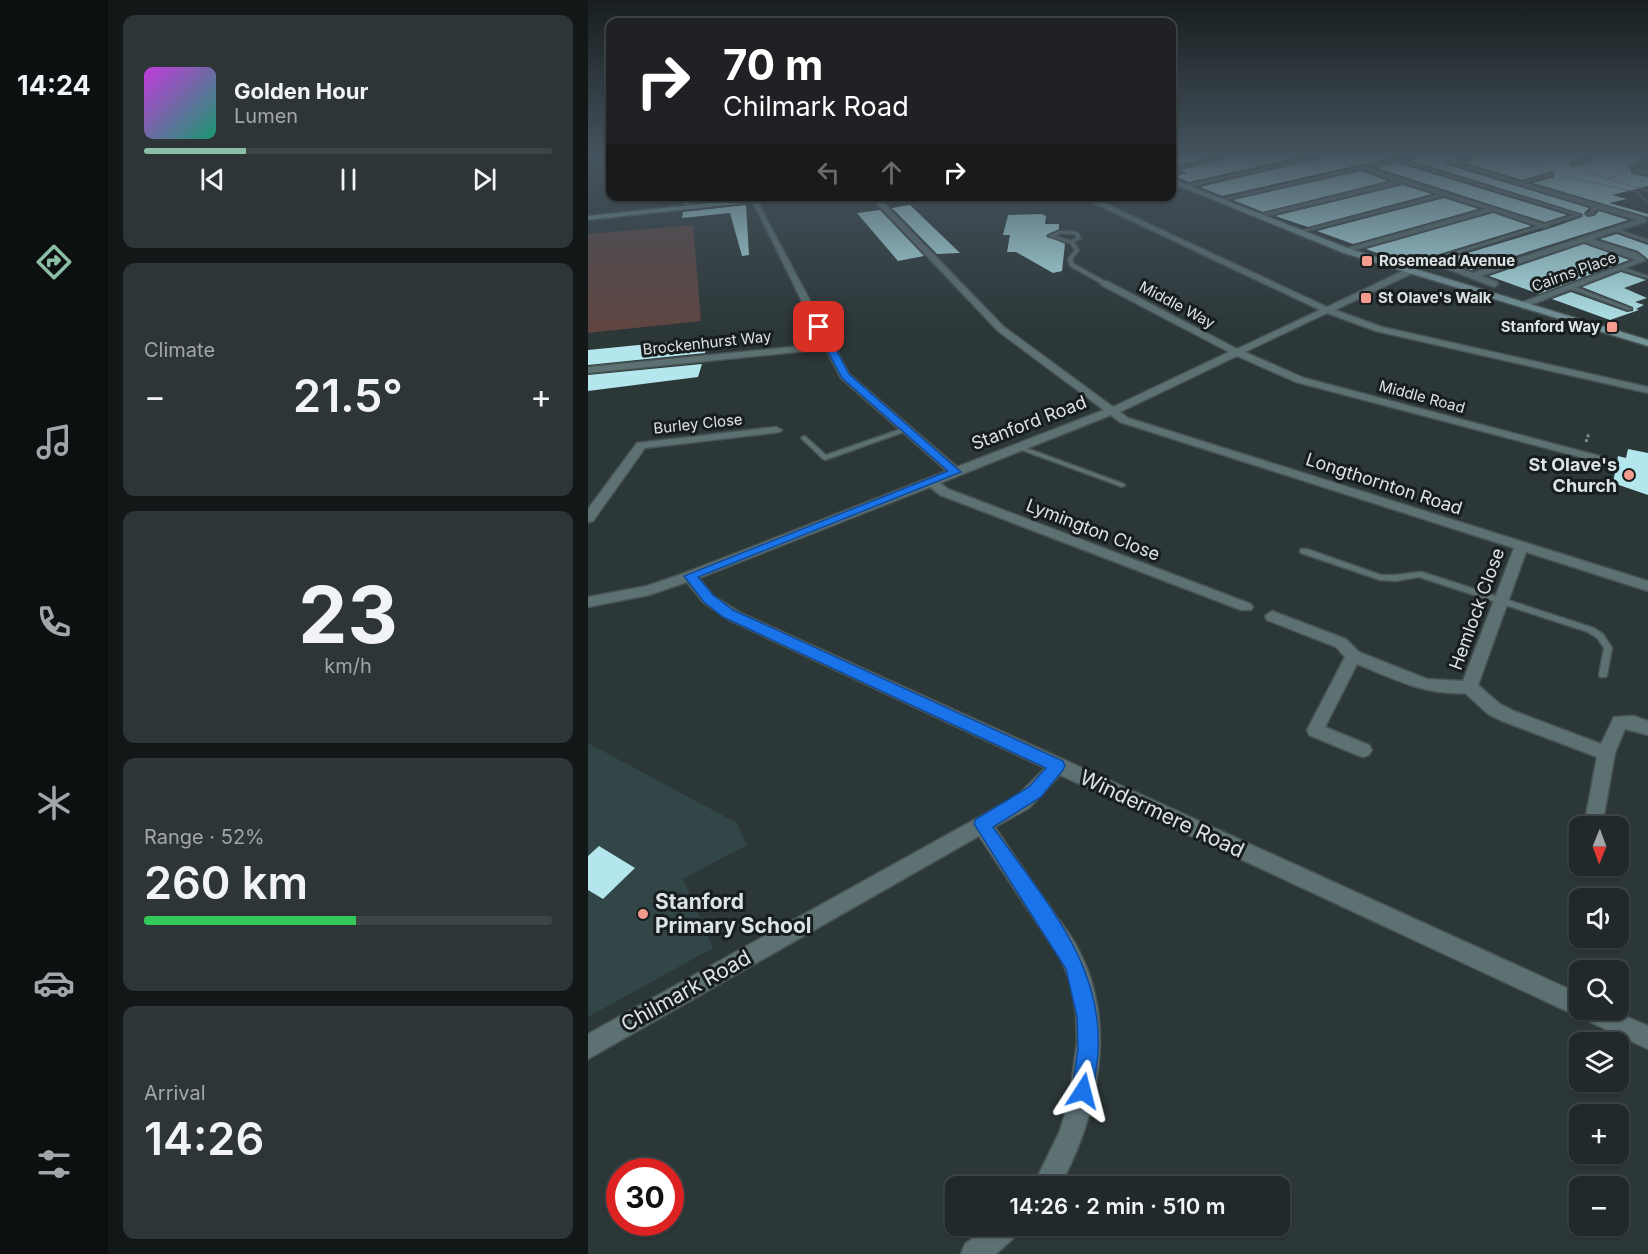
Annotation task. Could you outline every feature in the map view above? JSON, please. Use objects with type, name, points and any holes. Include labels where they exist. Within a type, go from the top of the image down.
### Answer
[{"type":"main road","points":[[588,218],[642,213]]},
{"type":"main road","points":[[1250,213],[1347,251],[1648,343]]},
{"type":"street","points":[[760,213],[845,376],[955,472]]},
{"type":"street","name":"Longthornton Road","points":[[889,213],[1001,329],[1124,420],[1648,586]]},
{"type":"street","points":[[1118,213],[1327,310],[1385,331],[1648,390]]},
{"type":"street","points":[[1258,216],[1272,213]]},
{"type":"street","points":[[1347,251],[1482,213]]},
{"type":"street","points":[[1505,213],[1545,226]]},
{"type":"street","points":[[1473,276],[1643,220],[1621,213]]},
{"type":"street","name":"Cairns Place","points":[[1583,238],[1644,259]]},
{"type":"street","name":"Cairns Place","points":[[1523,305],[1624,269],[1644,259]]},
{"type":"street","points":[[1440,263],[1494,284]]},
{"type":"street","points":[[1112,411],[1407,270]]},
{"type":"street","name":"Middle Way","points":[[1104,283],[1236,352]]},
{"type":"street","name":"Brockenhurst Way","points":[[588,370],[830,346]]},
{"type":"street","name":"Middle Road","points":[[1236,352],[1308,383],[1603,460]]},
{"type":"street","name":"Stanford Road","points":[[588,602],[649,590],[690,576],[1112,411]]},
{"type":"street","name":"Burley Close","points":[[588,518],[641,445],[776,430]]},
{"type":"street","name":"Lymington Close","points":[[930,481],[944,492],[1246,607]]},
{"type":"street","name":"Hemlock Close","points":[[1272,616],[1341,644],[1353,656],[1425,685],[1444,688],[1469,687],[1521,546]]},
{"type":"street","name":"Windermere Road","points":[[690,576],[708,598],[728,613],[1569,1001]]},
{"type":"street","points":[[1353,656],[1315,730],[1363,750]]},
{"type":"street","points":[[1469,687],[1494,709],[1508,716],[1606,753]]},
{"type":"street","points":[[1595,816],[1606,753],[1620,722],[1634,723],[1648,728]]},
{"type":"street","name":"Chilmark Road","points":[[588,1047],[982,824],[1035,792],[1057,766]]},
{"type":"street","points":[[982,824],[1072,958],[1085,999],[1088,1049],[1083,1091],[1065,1148],[1051,1176]]},
{"type":"street","points":[[1609,1020],[1648,1038]]},
{"type":"street","points":[[975,1254],[996,1236]]},
{"type":"lane","points":[[1299,232],[1374,213]]},
{"type":"lane","points":[[1407,270],[1579,215],[1577,213]]},
{"type":"lane","points":[[1588,214],[1593,213]]},
{"type":"lane","points":[[1614,229],[1648,241]]},
{"type":"lane","points":[[1071,242],[1079,238],[1078,235],[1062,232],[1050,235],[1071,242],[1077,250],[1070,259],[1071,265],[1104,283]]},
{"type":"lane","points":[[1624,269],[1648,277]]},
{"type":"lane","points":[[1573,288],[1630,309]]},
{"type":"lane","points":[[804,438],[825,458],[907,429]]},
{"type":"lane","points":[[1018,447],[1122,485]]},
{"type":"lane","points":[[1304,551],[1380,577],[1396,578],[1419,574],[1591,630],[1600,636],[1608,648],[1603,675]]},
{"type":"shaded area","points":[[693,225],[701,321],[588,333],[588,234]]},
{"type":"shaded area","name":"Stanford Primary School","points":[[588,743],[737,823],[747,845],[683,879],[713,948],[588,1017]]},
{"type":"building","points":[[683,213],[746,213],[749,255],[742,256],[730,213],[682,218]]},
{"type":"building","points":[[857,213],[882,213],[924,256],[898,261]]},
{"type":"building","points":[[896,213],[918,213],[960,253],[937,254]]},
{"type":"building","points":[[1289,213],[1362,213],[1308,227],[1275,216]]},
{"type":"building","points":[[1388,213],[1465,213],[1353,244],[1317,231]]},
{"type":"building","points":[[1493,213],[1531,226],[1407,264],[1366,249]]},
{"type":"building","points":[[1516,213],[1559,213],[1567,215],[1545,222]]},
{"type":"building","points":[[1578,213],[1584,213],[1587,217],[1604,213],[1628,220],[1471,270],[1444,260],[1551,228],[1582,217],[1583,214]]},
{"type":"building","points":[[1633,213],[1648,214],[1648,217]]},
{"type":"building","points":[[1042,214],[1046,216],[1045,224],[1059,224],[1059,229],[1046,235],[1065,244],[1062,271],[1053,273],[1016,252],[1007,252],[1010,235],[1003,235],[1008,215]]},
{"type":"building","points":[[1617,234],[1648,245],[1648,259],[1638,251],[1600,239]]},
{"type":"building","points":[[1584,244],[1629,260],[1539,294],[1489,276]]},
{"type":"building","points":[[1621,272],[1646,280],[1624,288],[1647,298],[1635,302],[1644,305],[1636,309],[1639,310],[1610,320],[1552,299],[1571,292],[1627,312],[1633,311],[1633,307],[1582,287]]},
{"type":"building","points":[[709,338],[705,353],[588,365],[588,350]]},
{"type":"building","points":[[702,364],[698,377],[588,391],[588,375]]},
{"type":"building","name":"St Olave's Church","points":[[1628,449],[1648,453],[1648,495],[1613,483],[1618,456],[1626,458]]},
{"type":"building","points":[[599,846],[635,868],[603,899],[588,890],[588,856]]},
{"type":"place","name":"Rosemead Avenue","points":[[1367,261]]},
{"type":"place","name":"St Olave's Walk","points":[[1366,298]]},
{"type":"place","name":"Stanford Way","points":[[1612,327]]},
{"type":"place","name":"St Olave's Church","points":[[1629,475]]},
{"type":"place","name":"Stanford Primary School","points":[[643,914]]},
{"type":"route","points":[[819,327],[845,376],[955,472],[690,576],[708,598],[728,613],[1057,766],[1043,784],[1023,802],[982,824],[1072,958],[1076,968],[1088,1017],[1088,1049],[1083,1091]]}]
